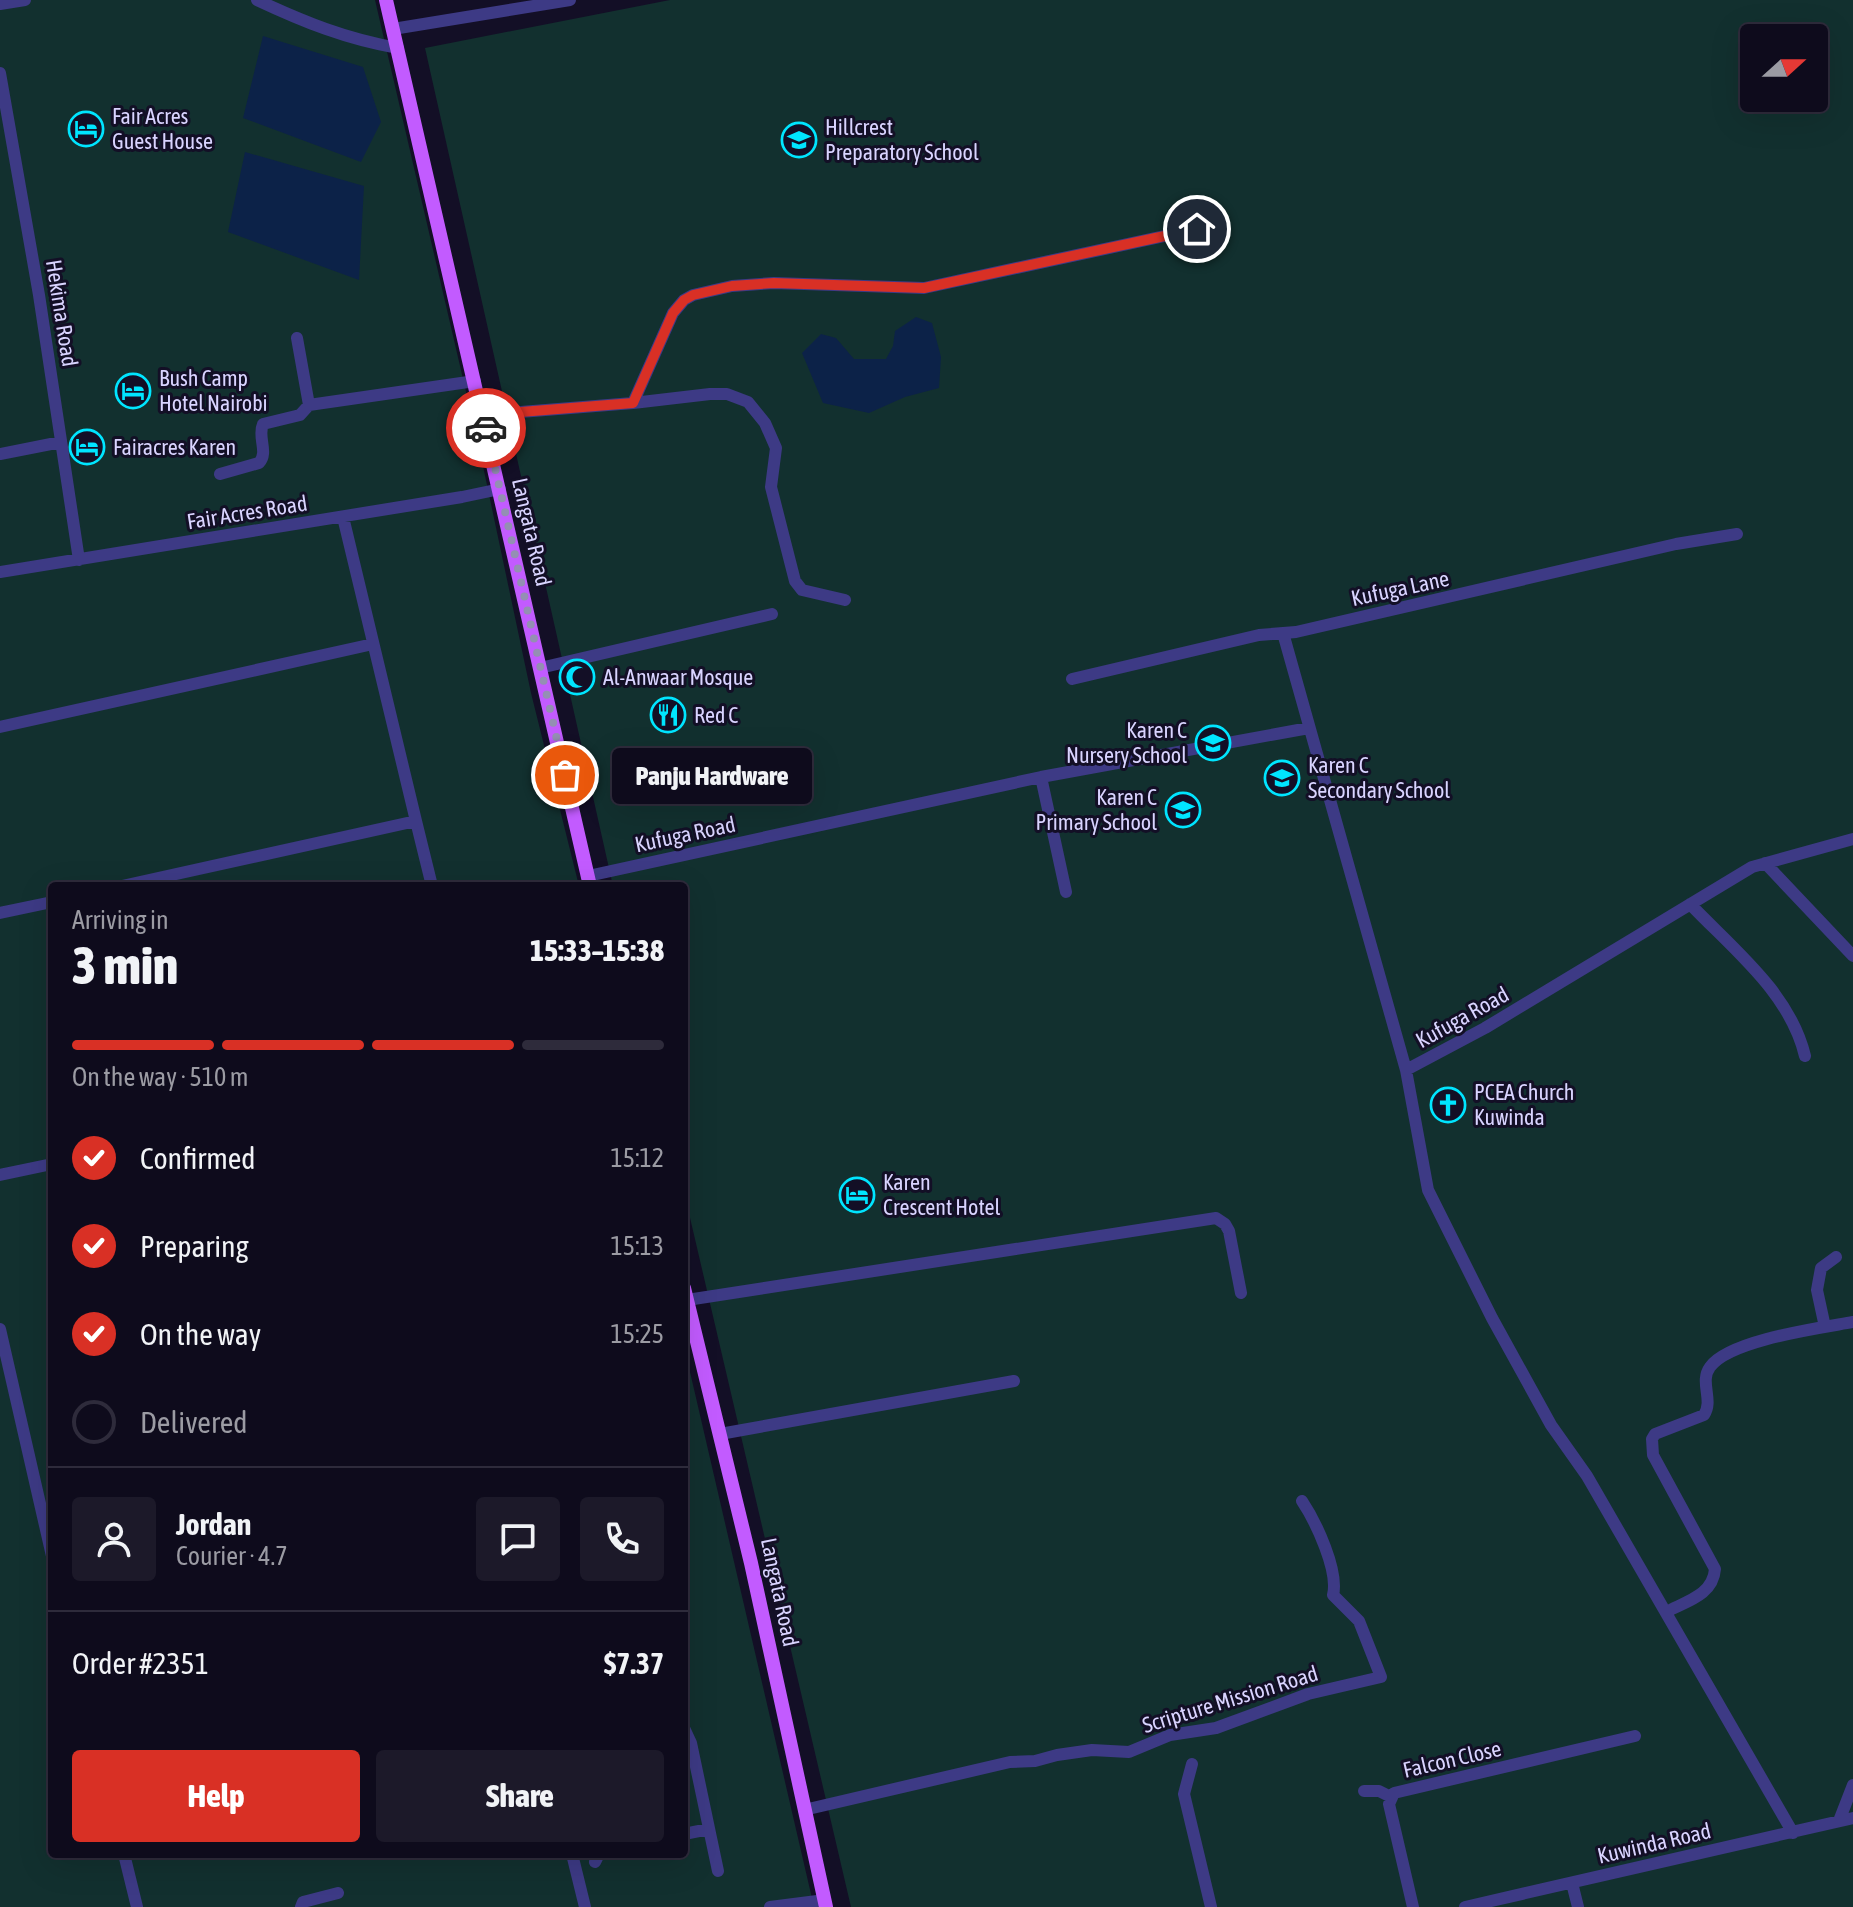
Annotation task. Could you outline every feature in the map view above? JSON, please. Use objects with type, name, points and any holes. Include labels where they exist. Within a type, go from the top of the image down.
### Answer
[{"type":"main road","name":"Langata Road","points":[[386,0],[589,881]]},
{"type":"main road","name":"Langata Road","points":[[688,1302],[751,1563],[825,1904]]},
{"type":"street","points":[[0,4],[25,0]]},
{"type":"street","points":[[257,0],[336,34],[398,48]]},
{"type":"street","points":[[393,29],[570,0]]},
{"type":"street","name":"Hekima Road","points":[[0,73],[27,222],[79,560]]},
{"type":"street","points":[[633,403],[673,313],[693,295],[732,286],[774,283],[924,288],[1197,229]]},
{"type":"street","points":[[297,338],[309,405]]},
{"type":"street","points":[[220,474],[259,463],[264,455],[260,432],[263,424],[300,415],[309,405],[475,381]]},
{"type":"street","points":[[483,415],[727,394],[748,402],[757,411],[776,448],[771,487],[795,581],[802,590],[845,600]]},
{"type":"street","points":[[0,454],[61,442]]},
{"type":"street","name":"Fair Acres Road","points":[[0,572],[500,489]]},
{"type":"street","points":[[343,517],[431,882]]},
{"type":"street","name":"Kufuga Lane","points":[[1072,679],[1259,635],[1296,632],[1462,595],[1676,544],[1737,534]]},
{"type":"street","points":[[540,668],[772,614]]},
{"type":"street","name":"Kufuga Road","points":[[1283,633],[1406,1070],[1485,1028],[1740,873],[1853,839]]},
{"type":"street","points":[[0,727],[373,644]]},
{"type":"street","name":"Kufuga Road","points":[[589,881],[1041,777],[1309,728]]},
{"type":"street","points":[[1041,777],[1066,892]]},
{"type":"street","points":[[140,882],[416,821]]},
{"type":"street","points":[[1765,863],[1853,956]]},
{"type":"street","points":[[0,913],[48,903]]},
{"type":"street","points":[[1690,904],[1777,995],[1800,1033],[1805,1056]]},
{"type":"street","points":[[1406,1070],[1428,1190],[1492,1318],[1551,1425],[1587,1476],[1793,1833]]},
{"type":"street","points":[[0,1175],[48,1165]]},
{"type":"street","points":[[688,1294],[1216,1218],[1229,1231],[1241,1293]]},
{"type":"street","points":[[1825,1327],[1816,1284],[1821,1268],[1836,1257]]},
{"type":"street","points":[[1666,1612],[1709,1589],[1714,1581],[1715,1569],[1653,1455],[1652,1439],[1655,1434],[1704,1415],[1708,1405],[1705,1382],[1708,1368],[1731,1350],[1785,1335],[1853,1322]]},
{"type":"street","points":[[0,1329],[48,1527]]},
{"type":"street","points":[[720,1434],[1014,1381]]},
{"type":"street","name":"Scripture Mission Road","points":[[804,1810],[1010,1762],[1035,1761],[1092,1750],[1129,1752],[1170,1735],[1216,1728],[1308,1694],[1381,1677],[1359,1621],[1333,1595],[1335,1587],[1323,1543],[1302,1501]]},
{"type":"street","name":"Falcon Close","points":[[1413,1907],[1389,1804],[1394,1793],[1635,1736]]},
{"type":"street","points":[[688,1737],[718,1871]]},
{"type":"street","points":[[1192,1764],[1184,1794],[1211,1907]]},
{"type":"street","points":[[1839,1821],[1853,1785]]},
{"type":"street","points":[[1364,1791],[1379,1791],[1391,1797]]},
{"type":"street","name":"Kuwinda Road","points":[[1465,1907],[1853,1818]]},
{"type":"street","points":[[688,1833],[709,1829]]},
{"type":"street","points":[[125,1858],[137,1907]]},
{"type":"street","points":[[573,1858],[585,1907]]},
{"type":"street","points":[[1572,1883],[1578,1907]]},
{"type":"street","points":[[301,1907],[308,1899],[338,1893]]},
{"type":"street","points":[[770,1907],[825,1904]]},
{"type":"green space","points":[[0,0],[375,0],[480,452],[531,693],[578,882],[48,882],[48,1858],[688,1858],[688,1363],[814,1907],[0,1907]]},
{"type":"green space","points":[[670,0],[1853,0],[1853,1907],[851,1907],[688,1209],[688,882],[612,882],[425,48]]},
{"type":"water","points":[[263,36],[363,67],[381,122],[361,162],[243,118]]},
{"type":"water","points":[[245,152],[364,186],[359,280],[228,232]]},
{"type":"water","points":[[916,317],[932,323],[941,357],[939,388],[905,397],[869,413],[823,403],[802,353],[821,334],[836,338],[854,359],[886,359],[893,346],[895,331]]},
{"type":"way so far","points":[[486,428],[565,775]]},
{"type":"place","name":"Fair Acres Guest House","points":[[86,129]]},
{"type":"place","name":"Hillcrest Preparatory School","points":[[799,140]]},
{"type":"place","name":"Bush Camp Hotel Nairobi","points":[[133,391]]},
{"type":"place","name":"Fairacres Karen","points":[[87,447]]},
{"type":"place","name":"Al-Anwaar Mosque","points":[[577,677]]},
{"type":"place","name":"Red C","points":[[668,715]]},
{"type":"place","name":"Karen C Nursery School","points":[[1213,743]]},
{"type":"place","name":"Panju Hardware","points":[[565,775]]},
{"type":"place","name":"Karen C Secondary School","points":[[1282,778]]},
{"type":"place","name":"Karen C Primary School","points":[[1183,810]]},
{"type":"place","name":"PCEA Church Kuwinda","points":[[1448,1105]]},
{"type":"place","name":"Karen Crescent Hotel","points":[[857,1195]]},
{"type":"route","points":[[486,428],[483,415],[633,403],[673,313],[677,306],[693,295],[732,286],[774,283],[924,288],[1197,229]]}]
